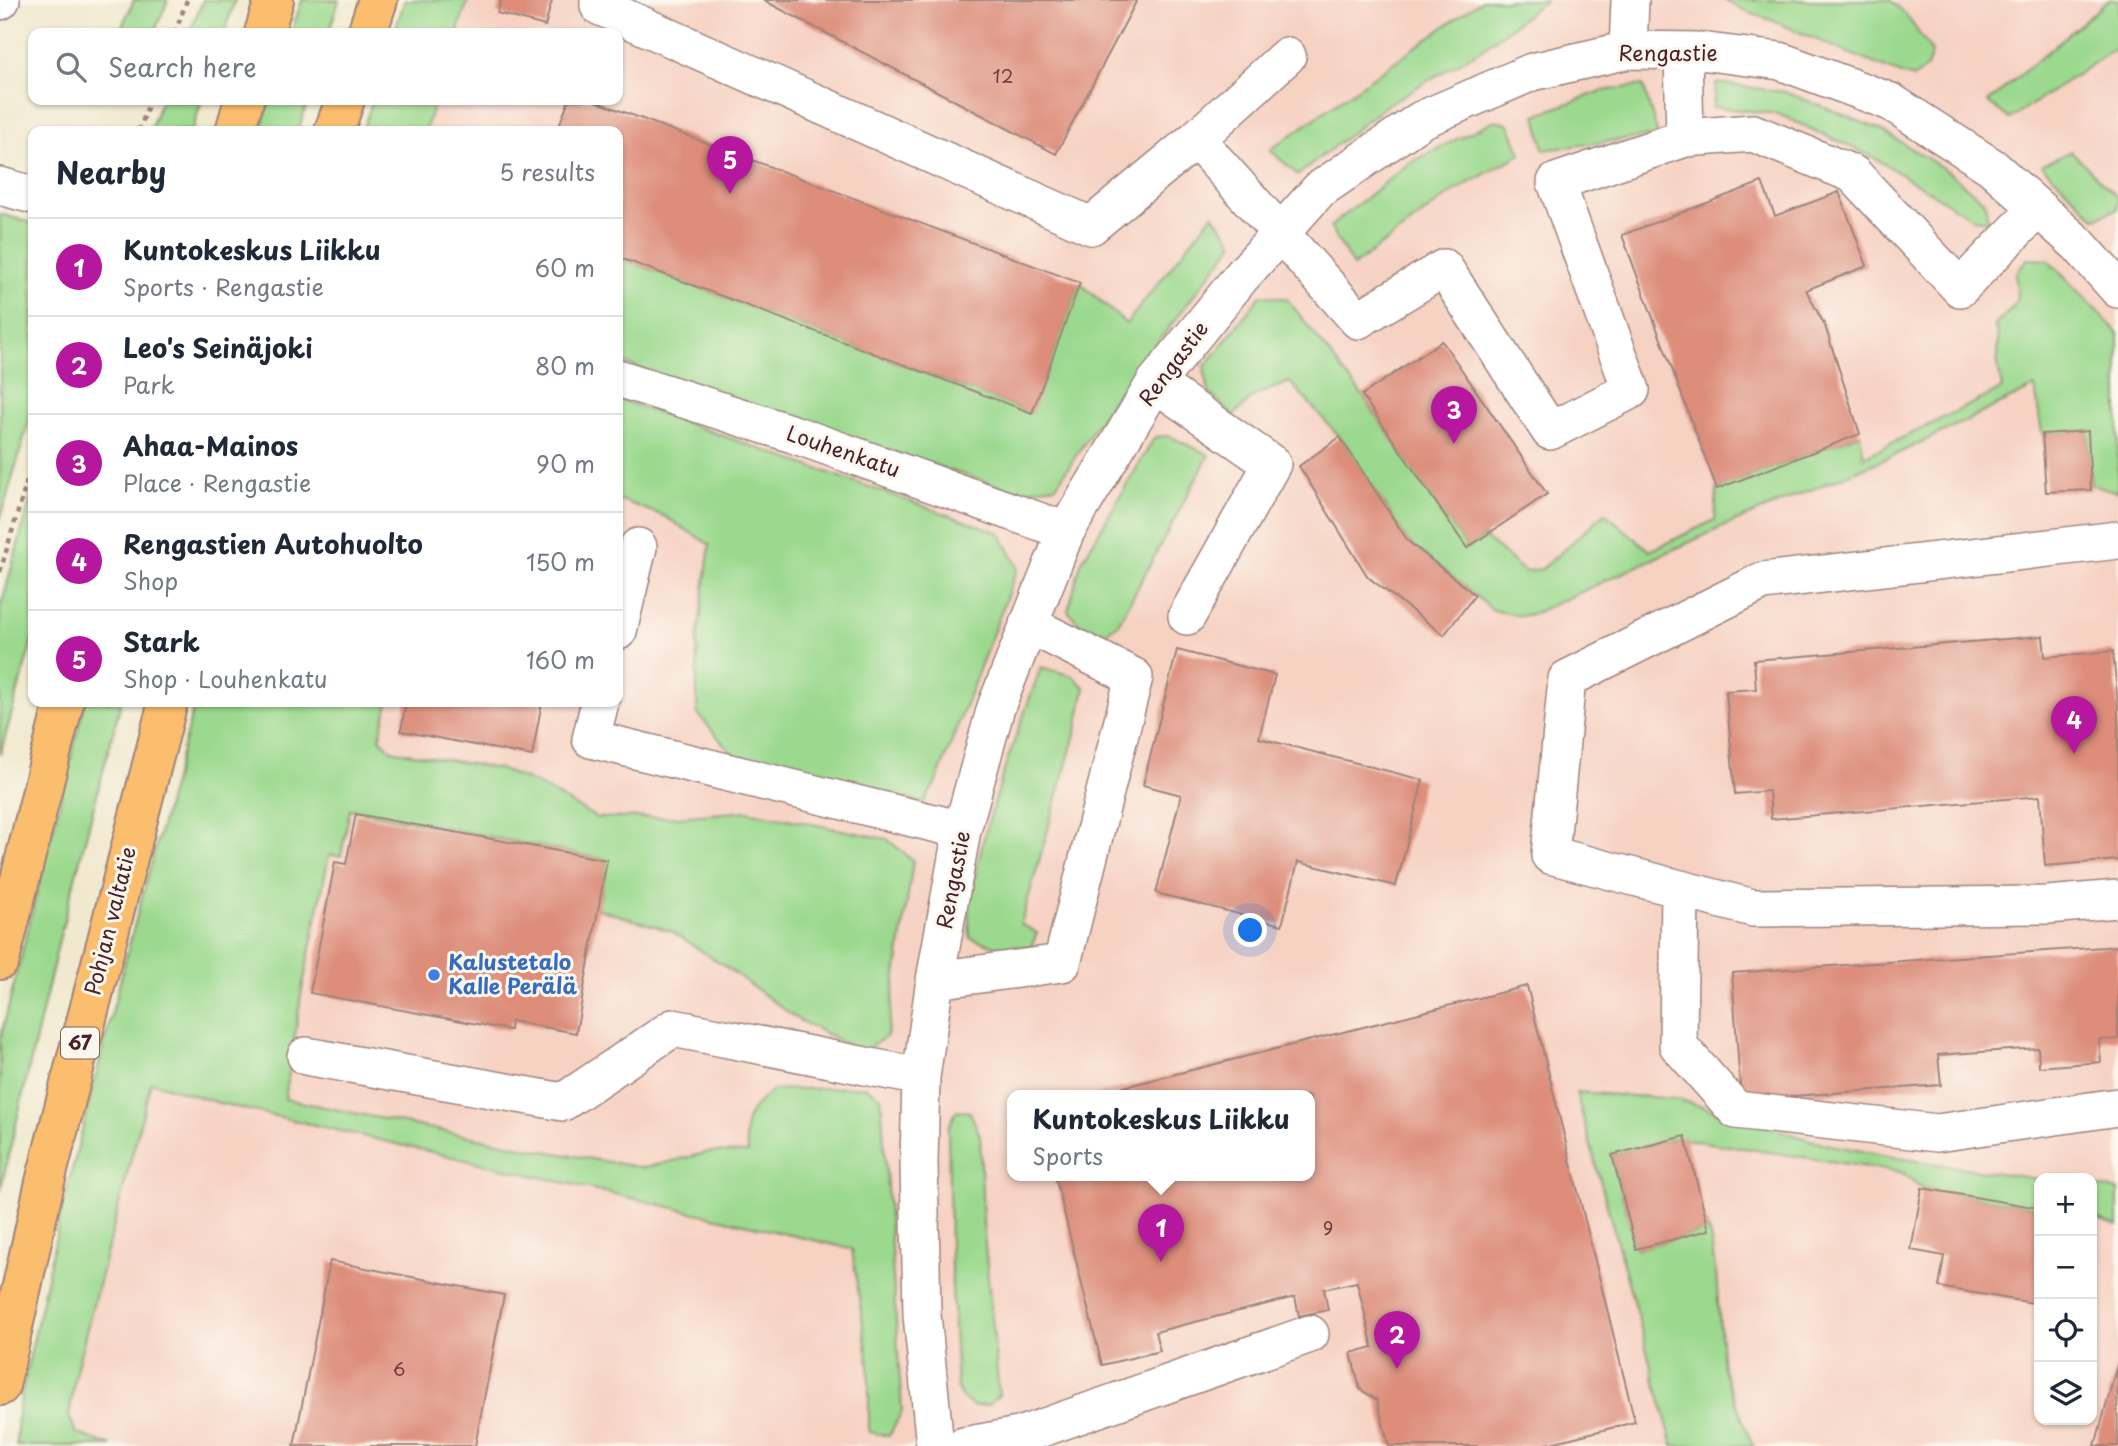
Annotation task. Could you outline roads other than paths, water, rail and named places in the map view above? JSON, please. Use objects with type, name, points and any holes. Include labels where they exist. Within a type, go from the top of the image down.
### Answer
[{"type":"highway","points":[[266,28],[274,0]]},
{"type":"highway","points":[[369,28],[378,0]]},
{"type":"highway","points":[[236,126],[243,105]]},
{"type":"highway","points":[[336,126],[343,105]]},
{"type":"highway","points":[[0,960],[63,707]]},
{"type":"highway","name":"Pohjan valtatie","points":[[0,1386],[45,1182],[166,707]]},
{"type":"street","points":[[599,0],[599,6],[1091,226],[1196,139],[1287,57]]},
{"type":"street","points":[[1628,50],[1630,0]]},
{"type":"street","name":"Rengastie","points":[[935,1446],[922,1315],[919,1161],[921,1077],[962,830],[996,707],[1066,531],[1155,383],[1241,277],[1319,190],[1420,120],[1532,72],[1628,50],[1700,51],[1780,61],[1891,102],[1992,167],[2079,245],[2118,289]]},
{"type":"street","points":[[1683,51],[1685,138]]},
{"type":"street","points":[[1196,139],[1359,320],[1444,268],[1550,431],[1631,390],[1556,182],[1685,138],[1753,133],[1853,174],[1960,288],[2038,208]]},
{"type":"street","points":[[0,186],[28,194]]},
{"type":"street","name":"Louhenkatu","points":[[623,380],[793,434],[1066,531]]},
{"type":"street","points":[[1155,383],[1272,464],[1187,616]]},
{"type":"street","points":[[2118,540],[1763,581],[1567,679],[1550,855],[1753,908],[2048,905],[2118,899]]},
{"type":"street","points":[[623,610],[638,547]]},
{"type":"street","points":[[935,980],[1062,963],[1134,677],[1028,624]]},
{"type":"street","points":[[599,707],[591,739],[962,830]]},
{"type":"street","points":[[1680,889],[1678,1045],[1736,1110],[1937,1133],[2118,1107]]},
{"type":"street","points":[[306,1056],[563,1102],[673,1028],[921,1077]]},
{"type":"street","points":[[964,1446],[1019,1436],[1310,1334]]},
{"type":"place","name":"Stark","points":[[730,194]]},
{"type":"place","name":"Ahaa-Mainos","points":[[1454,444]]},
{"type":"place","name":"Rengastien Autohuolto","points":[[2074,754]]},
{"type":"place","name":"Kalustetalo Kalle Perälä","points":[[434,975]]},
{"type":"place","name":"Kuntokeskus Liikku","points":[[1161,1262]]},
{"type":"place","name":"Leo's Seinäjoki","points":[[1397,1369]]}]
